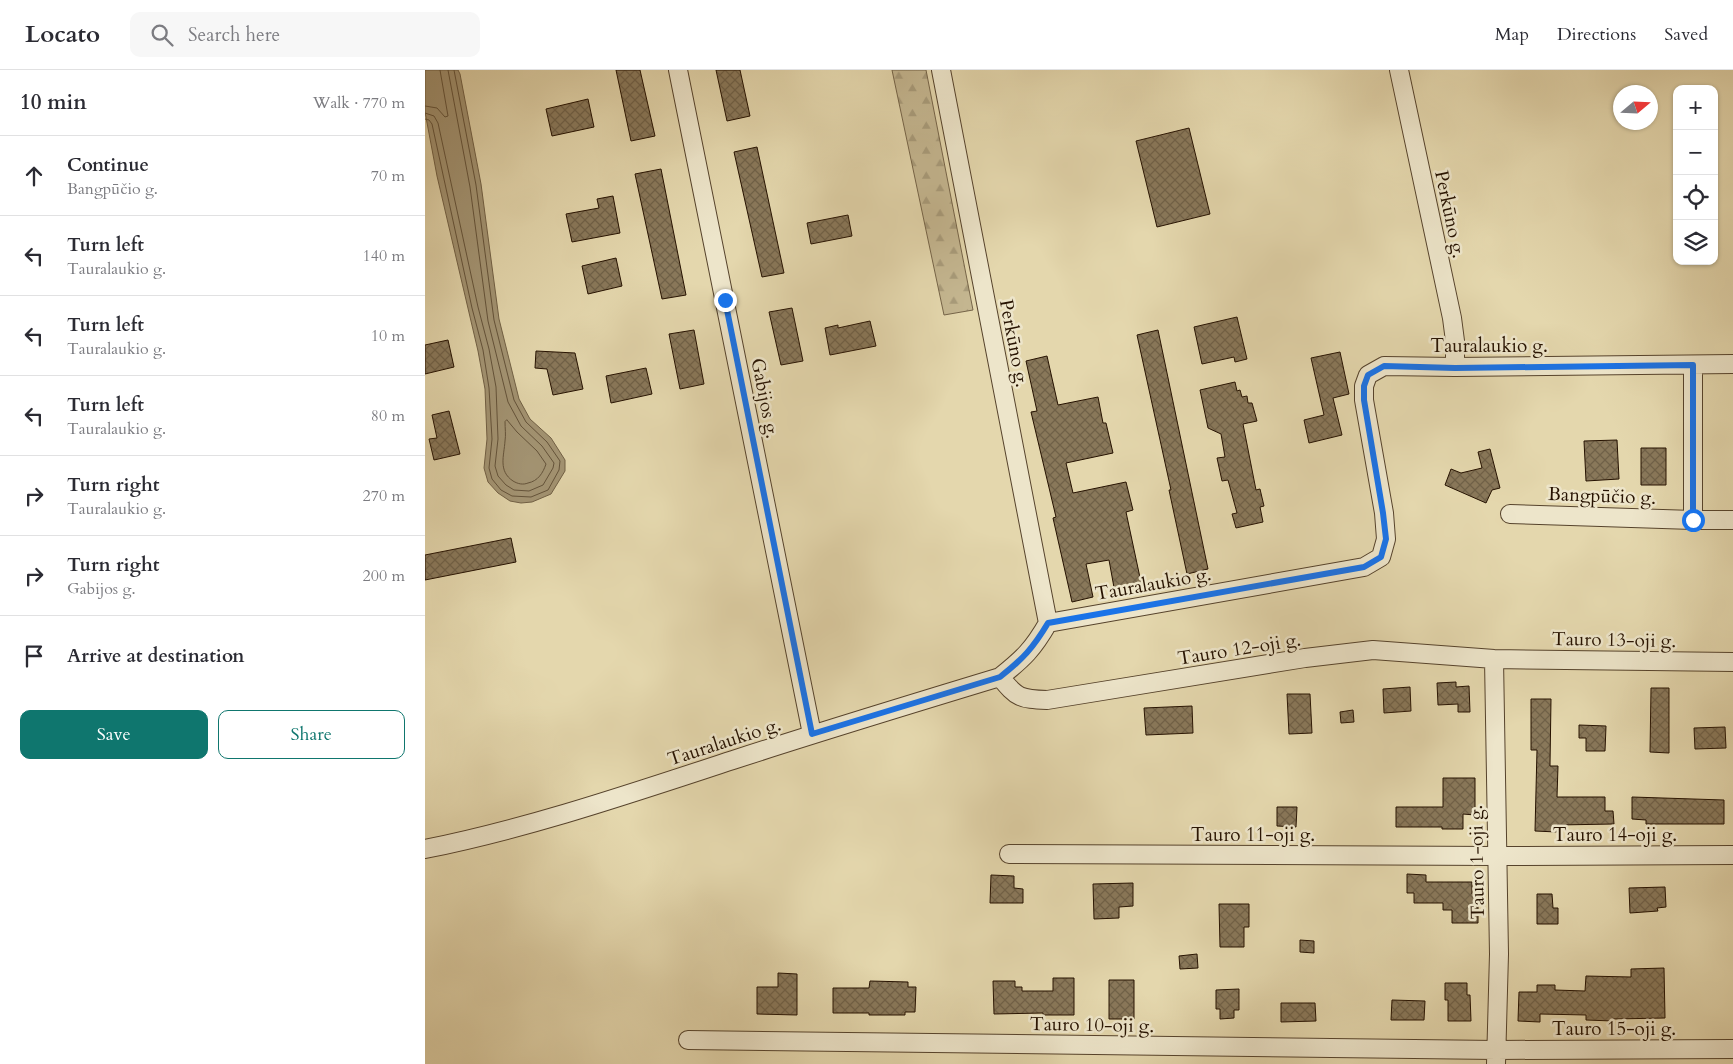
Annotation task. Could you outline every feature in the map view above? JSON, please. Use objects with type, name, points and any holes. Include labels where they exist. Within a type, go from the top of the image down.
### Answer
[{"type":"street","name":"Gabijos g.","points":[[678,70],[812,734]]},
{"type":"street","name":"Perkūno g.","points":[[941,70],[1048,623]]},
{"type":"street","name":"Perkūno g.","points":[[1399,70],[1452,318],[1455,341],[1455,368]]},
{"type":"street","name":"Tauralaukio g.","points":[[425,849],[475,839],[587,808],[812,734],[1000,677],[1021,660],[1034,646],[1048,623],[1364,567],[1381,557],[1386,539],[1364,400],[1364,386],[1368,375],[1384,366],[1455,368],[1733,364]]},
{"type":"street","points":[[1693,365],[1693,520]]},
{"type":"street","name":"Bangpūčio g.","points":[[1510,514],[1733,520]]},
{"type":"street","name":"Tauro 12-oji g.","points":[[1000,677],[1013,693],[1028,699],[1047,700],[1305,658],[1373,650],[1494,660]]},
{"type":"street","name":"Tauro 13-oji g.","points":[[1494,660],[1733,662]]},
{"type":"street","name":"Tauro 1-oji g.","points":[[1494,660],[1499,954],[1496,1057]]},
{"type":"street","name":"Tauro 11-oji g.","points":[[1009,854],[1497,856]]},
{"type":"street","name":"Tauro 14-oji g.","points":[[1497,856],[1733,855]]},
{"type":"street","name":"Tauro 10-oji g.","points":[[688,1040],[1496,1057]]},
{"type":"street","name":"Tauro 15-oji g.","points":[[1496,1057],[1733,1049]]},
{"type":"green space","points":[[892,70],[926,70],[973,310],[944,315]]},
{"type":"water","points":[[425,70],[458,70],[460,74],[481,184],[499,319],[519,399],[530,419],[551,438],[565,460],[565,471],[551,494],[532,502],[510,501],[498,493],[488,482],[484,468],[487,439],[485,389],[478,351],[437,176],[425,112]]},
{"type":"building","points":[[616,70],[640,70],[655,136],[631,141]]},
{"type":"building","points":[[716,70],[740,70],[750,116],[727,121]]},
{"type":"building","points":[[588,99],[594,127],[552,136],[546,109]]},
{"type":"building","points":[[1189,128],[1210,214],[1157,227],[1136,141]]},
{"type":"building","points":[[757,147],[784,273],[762,277],[734,152]]},
{"type":"building","points":[[661,169],[686,295],[662,299],[635,174]]},
{"type":"building","points":[[613,196],[620,233],[572,242],[566,214],[599,208],[597,199]]},
{"type":"building","points":[[848,215],[852,236],[811,244],[807,223]]},
{"type":"building","points":[[616,258],[622,286],[588,294],[582,266]]},
{"type":"building","points":[[792,308],[803,361],[781,365],[769,312]]},
{"type":"building","points":[[1237,317],[1247,359],[1235,362],[1234,357],[1202,364],[1194,327]]},
{"type":"building","points":[[870,321],[876,346],[830,355],[825,328],[838,325],[838,328]]},
{"type":"building","points":[[694,330],[704,384],[680,389],[669,334]]},
{"type":"building","points":[[1158,330],[1208,569],[1187,574],[1169,490],[1171,490],[1137,335]]},
{"type":"building","points":[[448,340],[454,367],[425,374],[425,345]]},
{"type":"building","points":[[536,351],[575,353],[583,389],[553,395],[547,369],[535,368]]},
{"type":"building","points":[[1340,352],[1349,394],[1333,398],[1342,435],[1309,443],[1304,420],[1324,415],[1311,358]]},
{"type":"building","points":[[1047,356],[1058,405],[1098,397],[1103,423],[1106,423],[1113,453],[1066,463],[1073,493],[1126,482],[1133,510],[1126,512],[1142,587],[1115,593],[1109,560],[1086,564],[1093,597],[1072,602],[1053,518],[1056,517],[1031,412],[1037,411],[1026,361]]},
{"type":"building","points":[[646,368],[652,394],[611,403],[606,376]]},
{"type":"building","points":[[1235,382],[1237,391],[1240,390],[1242,397],[1247,396],[1248,403],[1252,403],[1257,421],[1243,424],[1256,490],[1260,489],[1264,506],[1260,507],[1263,522],[1236,528],[1232,514],[1237,513],[1228,480],[1222,481],[1217,458],[1225,457],[1221,434],[1208,428],[1200,390]]},
{"type":"building","points":[[449,411],[460,454],[434,460],[429,439],[437,438],[432,415]]},
{"type":"building","points":[[1617,440],[1619,479],[1586,481],[1584,441]]},
{"type":"building","points":[[1641,448],[1666,448],[1666,485],[1641,485]]},
{"type":"building","points":[[1490,449],[1500,488],[1492,490],[1486,503],[1445,485],[1451,469],[1461,473],[1482,468],[1478,452]]},
{"type":"building","points":[[511,538],[516,562],[425,580],[425,555]]},
{"type":"building","points":[[1456,682],[1456,687],[1469,686],[1470,712],[1458,712],[1458,704],[1438,705],[1437,683]]},
{"type":"building","points":[[1410,687],[1411,711],[1384,713],[1383,689]]},
{"type":"building","points":[[1651,688],[1669,688],[1669,753],[1650,752]]},
{"type":"building","points":[[1287,694],[1310,694],[1312,733],[1289,734]]},
{"type":"building","points":[[1531,699],[1551,699],[1550,766],[1558,766],[1557,797],[1605,797],[1605,811],[1613,811],[1614,824],[1557,825],[1557,832],[1535,831],[1537,750],[1531,750]]},
{"type":"building","points":[[1192,706],[1193,733],[1146,735],[1144,708]]},
{"type":"building","points":[[1353,710],[1354,722],[1341,723],[1340,712]]},
{"type":"building","points":[[1579,725],[1606,726],[1605,751],[1586,751],[1586,738],[1579,738]]},
{"type":"building","points":[[1725,727],[1726,748],[1695,749],[1694,728]]},
{"type":"building","points":[[1443,778],[1475,778],[1475,815],[1463,814],[1463,829],[1396,827],[1396,807],[1443,807]]},
{"type":"building","points":[[1632,797],[1724,800],[1724,824],[1646,824],[1646,820],[1632,819]]},
{"type":"building","points":[[1277,807],[1297,807],[1296,827],[1277,826]]},
{"type":"building","points":[[1407,874],[1426,875],[1426,882],[1472,882],[1472,894],[1478,894],[1478,923],[1452,923],[1452,910],[1443,910],[1443,903],[1414,903],[1414,893],[1407,893]]},
{"type":"building","points":[[991,875],[1014,876],[1014,888],[1023,889],[1023,903],[990,903]]},
{"type":"building","points":[[1133,883],[1133,906],[1119,907],[1119,918],[1094,919],[1093,884]]},
{"type":"building","points":[[1665,887],[1666,907],[1657,908],[1658,911],[1630,913],[1629,888]]},
{"type":"building","points":[[1537,894],[1552,894],[1553,908],[1558,908],[1558,924],[1537,924]]},
{"type":"building","points":[[1219,904],[1249,904],[1249,927],[1244,927],[1244,947],[1220,947]]},
{"type":"building","points":[[1300,940],[1314,941],[1314,953],[1300,952]]},
{"type":"building","points":[[1197,954],[1198,968],[1180,969],[1179,956]]},
{"type":"building","points":[[1664,968],[1665,1018],[1613,1019],[1613,1021],[1586,1020],[1586,1015],[1540,1014],[1540,1022],[1518,1021],[1519,992],[1537,992],[1537,985],[1555,985],[1555,990],[1585,991],[1586,976],[1631,977],[1631,969]]},
{"type":"building","points":[[778,973],[797,974],[797,1015],[757,1014],[757,987],[778,987]]},
{"type":"building","points":[[1053,978],[1074,978],[1074,1015],[1043,1015],[1043,1013],[994,1014],[993,981],[1015,981],[1015,987],[1022,987],[1022,991],[1053,991]]},
{"type":"building","points":[[1109,980],[1134,980],[1134,1019],[1109,1019]]},
{"type":"building","points":[[870,981],[908,982],[908,987],[916,987],[915,1012],[905,1012],[905,1015],[833,1013],[833,988],[869,988]]},
{"type":"building","points":[[1445,983],[1467,983],[1467,995],[1470,995],[1471,1021],[1448,1021],[1448,1000],[1445,1000]]},
{"type":"building","points":[[1239,989],[1239,1010],[1234,1010],[1234,1018],[1220,1019],[1220,1009],[1216,1009],[1216,990]]},
{"type":"building","points":[[1392,1000],[1425,1001],[1424,1020],[1391,1020]]},
{"type":"building","points":[[1281,1003],[1315,1003],[1316,1021],[1281,1022]]},
{"type":"route","points":[[725,300],[812,734],[1000,677],[1021,660],[1034,646],[1048,623],[1364,567],[1381,557],[1386,539],[1364,400],[1364,386],[1368,375],[1384,366],[1455,368],[1693,365],[1693,520]]}]
